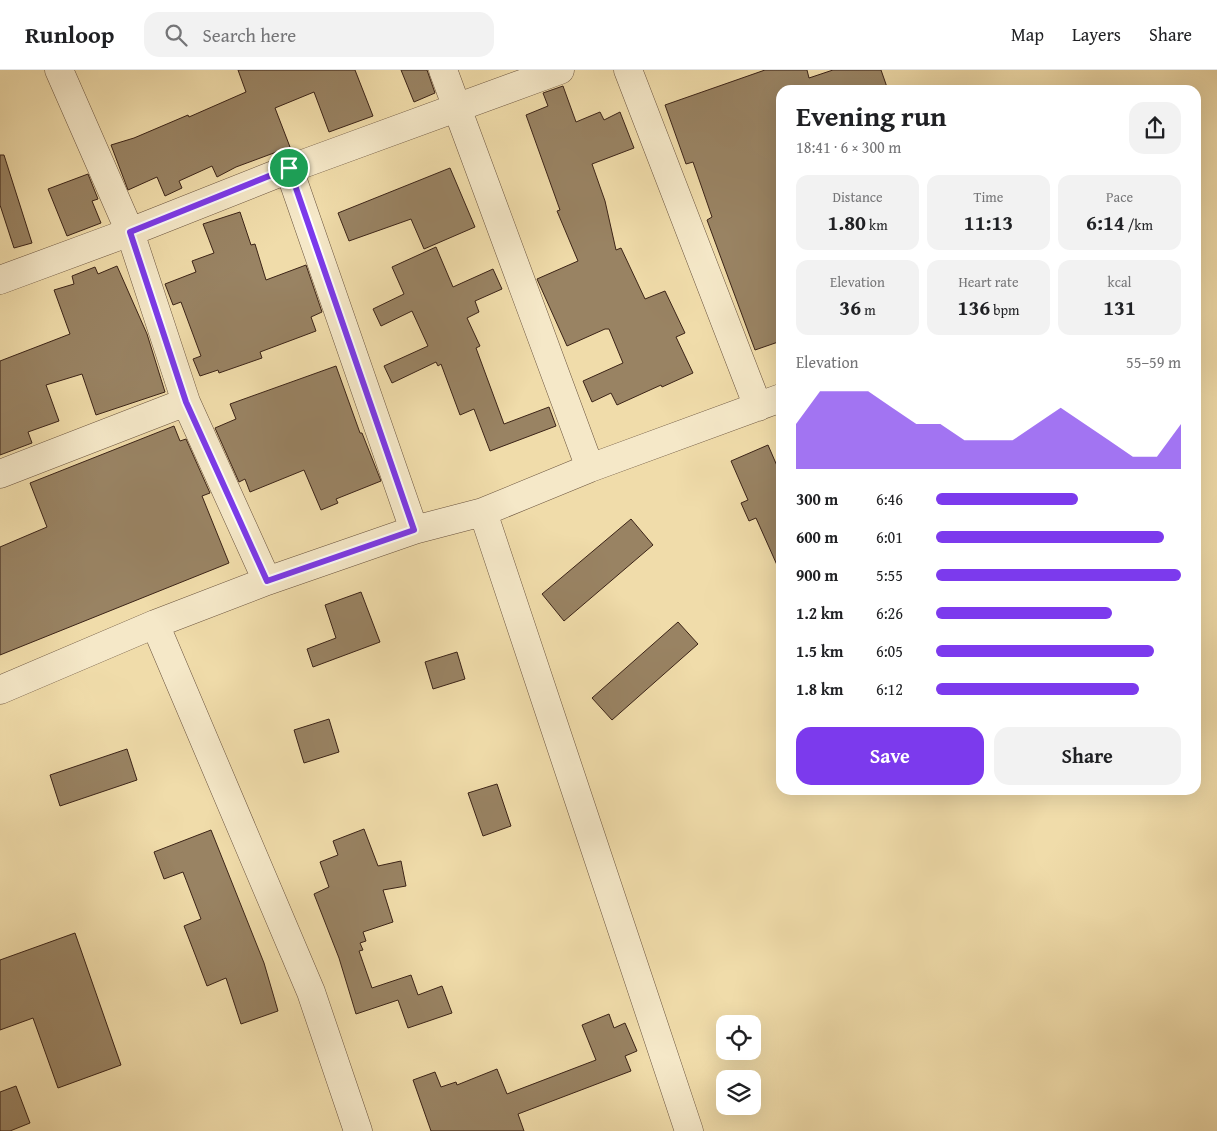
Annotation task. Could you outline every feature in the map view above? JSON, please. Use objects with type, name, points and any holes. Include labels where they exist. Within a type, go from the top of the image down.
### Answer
[{"type":"street","points":[[60,70],[130,232],[186,402],[267,581]]},
{"type":"street","points":[[443,70],[590,468]]},
{"type":"street","points":[[0,280],[130,232],[289,168],[458,109],[560,70]]},
{"type":"street","points":[[0,690],[155,624],[267,581],[414,530],[483,512],[590,468],[770,403],[628,70]]},
{"type":"street","points":[[289,168],[414,530]]},
{"type":"street","points":[[0,474],[186,402]]},
{"type":"street","points":[[483,512],[689,1131]]},
{"type":"street","points":[[155,624],[311,992],[358,1131]]},
{"type":"building","points":[[238,70],[355,70],[373,116],[329,132],[314,92],[275,108],[290,147],[236,167],[217,177],[212,166],[179,181],[182,188],[165,196],[157,177],[128,190],[111,145],[134,138],[188,115],[189,117],[246,92]]},
{"type":"building","points":[[401,70],[427,70],[435,93],[414,102]]},
{"type":"building","points":[[765,70],[807,70],[809,78],[833,70],[881,70],[886,85],[776,85],[776,343],[755,350],[707,220],[712,217],[693,162],[686,164],[665,105]]},
{"type":"building","points":[[563,86],[576,122],[600,112],[604,120],[620,112],[634,148],[592,164],[605,201],[616,250],[621,248],[645,299],[665,291],[685,333],[676,337],[693,373],[617,405],[611,393],[592,402],[583,381],[623,363],[609,329],[605,329],[567,346],[537,279],[578,261],[557,211],[560,210],[526,115],[548,106],[543,93]]},
{"type":"building","points":[[0,155],[4,155],[32,243],[14,248],[0,205]]},
{"type":"building","points":[[450,168],[475,227],[424,249],[411,219],[349,241],[338,213]]},
{"type":"building","points":[[88,174],[98,199],[92,201],[101,223],[67,236],[48,189]]},
{"type":"building","points":[[240,212],[251,245],[255,244],[266,280],[306,265],[322,312],[311,317],[316,331],[260,352],[262,358],[219,373],[218,370],[200,376],[193,359],[201,356],[181,302],[173,305],[165,284],[196,272],[192,261],[214,253],[203,224]]},
{"type":"building","points":[[436,247],[453,287],[493,269],[502,289],[475,301],[479,312],[467,318],[480,346],[476,348],[504,424],[549,407],[556,426],[490,451],[474,409],[460,415],[441,364],[438,366],[436,362],[392,383],[384,366],[428,346],[412,311],[381,326],[373,309],[404,294],[392,267]]},
{"type":"building","points":[[117,266],[147,334],[165,392],[96,415],[82,374],[46,385],[59,421],[28,432],[32,443],[0,455],[0,361],[70,334],[54,290],[74,284],[72,276],[95,267],[98,274]]},
{"type":"building","points":[[336,366],[360,433],[362,433],[381,481],[336,499],[338,503],[321,510],[304,470],[250,492],[245,479],[239,482],[215,428],[236,419],[230,404]]},
{"type":"building","points":[[174,426],[180,441],[186,439],[210,493],[202,496],[229,563],[0,655],[0,547],[47,527],[30,483]]},
{"type":"building","points":[[768,445],[776,463],[776,563],[756,518],[749,521],[741,503],[748,500],[731,461]]},
{"type":"building","points":[[631,519],[653,545],[564,621],[542,594]]},
{"type":"building","points":[[361,592],[380,642],[313,667],[307,649],[336,638],[325,605]]},
{"type":"building","points":[[678,622],[698,644],[612,720],[592,698]]},
{"type":"building","points":[[457,652],[465,679],[433,689],[425,662]]},
{"type":"building","points":[[329,719],[339,752],[304,763],[294,730]]},
{"type":"building","points":[[127,749],[137,780],[60,806],[50,775]]},
{"type":"building","points":[[497,784],[511,826],[483,836],[468,793]]},
{"type":"building","points":[[364,829],[378,866],[401,861],[406,886],[383,890],[393,922],[363,932],[366,941],[360,943],[363,950],[359,951],[372,988],[411,975],[418,995],[442,986],[452,1013],[408,1028],[398,1000],[356,1014],[339,958],[314,894],[329,887],[320,862],[338,855],[333,841]]},
{"type":"building","points":[[211,830],[264,963],[278,1011],[241,1024],[226,978],[207,986],[184,926],[201,919],[183,872],[164,879],[154,852]]},
{"type":"building","points":[[75,933],[121,1065],[58,1088],[33,1018],[0,1030],[0,960]]},
{"type":"building","points":[[609,1014],[614,1028],[625,1023],[637,1051],[625,1056],[631,1071],[518,1114],[524,1131],[431,1131],[413,1080],[435,1072],[441,1087],[456,1082],[457,1085],[497,1069],[507,1094],[596,1060],[582,1025]]},
{"type":"building","points":[[16,1086],[30,1123],[10,1131],[0,1131],[0,1092]]},
{"type":"route","points":[[289,168],[414,530],[267,581],[186,402],[130,232],[289,168]]}]
